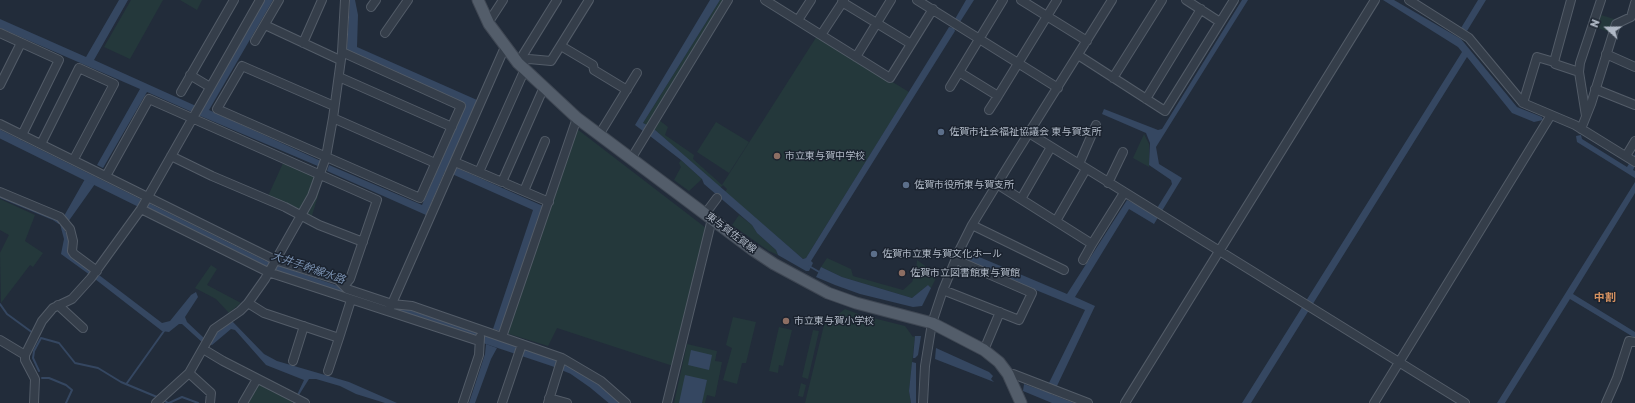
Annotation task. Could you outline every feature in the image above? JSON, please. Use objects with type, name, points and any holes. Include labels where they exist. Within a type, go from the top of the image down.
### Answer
[{"type":"main road","name":"東与賀佐賀線","points":[[478,0],[488,23],[505,48],[521,66],[577,118],[631,159],[774,264],[828,293],[856,304],[932,323],[984,350],[999,362],[1008,374],[1021,403]]},
{"type":"street","points":[[181,92],[234,0]]},
{"type":"street","points":[[34,403],[35,379],[25,360],[25,355],[42,321],[53,308],[72,299],[97,271],[144,202],[260,0]]},
{"type":"street","points":[[255,41],[279,0]]},
{"type":"street","points":[[303,43],[322,0]]},
{"type":"street","points":[[156,403],[189,372],[214,330],[240,311],[248,303],[274,262],[321,175],[326,157],[339,77],[345,0]]},
{"type":"street","points":[[371,7],[376,0]]},
{"type":"street","points":[[385,33],[408,0]]},
{"type":"street","points":[[488,23],[503,0]]},
{"type":"street","points":[[479,172],[521,66],[557,0]]},
{"type":"street","points":[[521,66],[529,59],[551,61],[590,0]]},
{"type":"street","points":[[631,159],[728,0]]},
{"type":"street","points":[[766,0],[890,78],[932,9]]},
{"type":"street","points":[[798,20],[811,0]]},
{"type":"street","points":[[856,57],[891,0]]},
{"type":"street","points":[[918,0],[1058,88]]},
{"type":"street","points":[[950,87],[1003,0]]},
{"type":"street","points":[[1021,0],[1087,41]]},
{"type":"street","points":[[989,110],[1057,0]]},
{"type":"street","points":[[923,403],[925,366],[932,323],[943,290],[972,225],[1112,0]]},
{"type":"street","points":[[1113,78],[1162,0]]},
{"type":"street","points":[[1186,0],[1220,22]]},
{"type":"street","points":[[1078,55],[1165,111],[1234,0]]},
{"type":"street","points":[[1125,403],[1375,0]]},
{"type":"street","points":[[1409,0],[1468,38],[1523,104],[1580,129],[1630,159],[1635,141]]},
{"type":"street","points":[[1554,62],[1571,0]]},
{"type":"street","points":[[1586,116],[1579,72],[1580,63],[1601,0]]},
{"type":"street","points":[[821,35],[843,1],[911,44]]},
{"type":"street","points":[[1580,129],[1586,116],[1616,24],[1631,17],[1635,3]]},
{"type":"street","points":[[1146,99],[1201,9]]},
{"type":"street","points":[[265,25],[303,43],[341,56],[461,106],[420,198],[217,109],[242,66],[334,106]]},
{"type":"street","points":[[0,33],[59,60],[22,135]]},
{"type":"street","points":[[0,85],[21,43]]},
{"type":"street","points":[[561,46],[593,65],[594,70],[626,90]]},
{"type":"street","points":[[390,308],[505,48]]},
{"type":"street","points":[[1606,54],[1635,66]]},
{"type":"street","points":[[1523,104],[1537,57],[1579,72]]},
{"type":"street","points":[[41,144],[79,68],[114,84],[74,160]]},
{"type":"street","points":[[959,72],[998,96]]},
{"type":"street","points":[[599,134],[637,73]]},
{"type":"street","points":[[190,75],[210,87]]},
{"type":"street","points":[[339,77],[452,127]]},
{"type":"street","points":[[455,162],[502,182],[544,87]]},
{"type":"street","points":[[1595,89],[1635,105]]},
{"type":"street","points":[[106,176],[149,99],[377,200],[350,279],[344,286]]},
{"type":"street","points":[[1374,403],[1400,363],[1551,115]]},
{"type":"street","points":[[333,118],[435,164]]},
{"type":"street","points":[[502,337],[577,118]]},
{"type":"street","points":[[0,124],[106,176],[144,202],[268,272],[351,300],[390,308],[481,335],[502,337],[520,349],[560,362],[601,381],[626,403]]},
{"type":"street","points":[[1078,164],[1096,125]]},
{"type":"street","points":[[1029,133],[1465,403]]},
{"type":"street","points":[[524,191],[545,141]]},
{"type":"street","points":[[1021,199],[1051,147]]},
{"type":"street","points":[[1108,183],[1123,152]]},
{"type":"street","points":[[171,156],[212,176],[266,199],[319,226],[363,242]]},
{"type":"street","points":[[1056,221],[1086,169]]},
{"type":"street","points":[[507,184],[549,202]]},
{"type":"street","points":[[997,184],[1092,244]]},
{"type":"street","points":[[0,192],[60,217],[70,229],[73,241],[72,251],[74,254],[97,271]]},
{"type":"street","points":[[1082,260],[1124,193]]},
{"type":"street","points":[[667,403],[708,216],[717,198]]},
{"type":"street","points":[[144,202],[274,262],[338,280],[347,289],[390,308],[412,306],[481,335]]},
{"type":"street","points":[[972,225],[1064,270]]},
{"type":"street","points":[[943,290],[1019,320],[1032,292],[961,262]]},
{"type":"street","points":[[328,371],[351,300]]},
{"type":"street","points":[[248,303],[264,313],[339,338]]},
{"type":"street","points":[[58,305],[83,328]]},
{"type":"street","points":[[984,350],[1000,312]]},
{"type":"street","points":[[293,361],[304,326]]},
{"type":"street","points":[[463,403],[480,354],[481,335]]},
{"type":"street","points":[[0,340],[25,355]]},
{"type":"street","points":[[1606,403],[1617,378],[1629,341],[1635,342]]},
{"type":"street","points":[[203,349],[306,403]]},
{"type":"street","points":[[502,403],[520,349]]},
{"type":"street","points":[[560,362],[549,400],[567,403]]},
{"type":"street","points":[[189,372],[210,393],[210,403]]},
{"type":"street","points":[[1008,374],[1013,374],[1088,403]]},
{"type":"street","points":[[243,403],[257,378]]},
{"type":"green space","points":[[131,0],[163,0],[130,59],[104,47]]},
{"type":"green space","points":[[180,0],[202,0],[197,10]]},
{"type":"green space","points":[[720,0],[725,0],[647,125],[643,123]]},
{"type":"green space","points":[[1598,14],[1614,19],[1610,32],[1594,27]]},
{"type":"green space","points":[[817,36],[909,92],[806,258],[803,259],[725,192],[727,189],[723,185],[720,188],[654,129],[659,120],[668,127],[665,135],[694,155],[693,159],[722,185]]},
{"type":"green space","points":[[716,122],[749,142],[729,173],[697,152]]},
{"type":"green space","points":[[577,129],[706,228],[673,366],[557,328],[548,346],[506,333]]},
{"type":"green space","points":[[1144,134],[1149,144],[1149,167],[1133,158]]},
{"type":"green space","points":[[681,160],[702,179],[689,191],[674,180],[681,167],[679,163]]},
{"type":"green space","points":[[284,161],[317,175],[299,210],[268,196]]},
{"type":"green space","points":[[320,189],[311,219],[306,216],[306,212]]},
{"type":"green space","points":[[0,199],[35,215],[25,241],[43,253],[33,267],[30,265],[1,303],[0,253],[9,235],[0,230]]},
{"type":"green space","points":[[739,215],[752,225],[757,233],[776,250],[778,255],[769,251],[732,225]]},
{"type":"green space","points":[[827,258],[851,269],[853,276],[903,290],[912,282],[916,272],[917,260],[935,273],[936,278],[931,288],[928,285],[912,298],[842,277],[821,267]]},
{"type":"green space","points":[[211,265],[217,269],[207,285],[241,303],[229,313],[216,299],[195,288]]},
{"type":"green space","points":[[845,309],[861,315],[905,326],[913,337],[915,336],[909,391],[911,403],[805,403],[824,325]]},
{"type":"green space","points":[[733,317],[756,322],[746,363],[742,363],[737,384],[723,380],[732,348],[726,345]]},
{"type":"green space","points":[[779,327],[792,330],[783,366],[779,365],[778,373],[769,371]]},
{"type":"green space","points":[[813,330],[819,331],[808,379],[802,377]]},
{"type":"green space","points":[[687,344],[717,351],[715,361],[722,362],[715,397],[707,395],[705,403],[674,403]]},
{"type":"green space","points":[[801,383],[806,385],[803,397],[798,396]]},
{"type":"green space","points":[[259,384],[293,401],[292,403],[246,403]]},
{"type":"water","points":[[119,0],[128,0],[94,60],[196,106],[192,112],[147,92],[103,168],[97,165],[140,89],[0,28],[0,19],[86,57]]},
{"type":"water","points":[[264,0],[273,0],[209,110],[321,161],[320,167],[198,115]]},
{"type":"water","points":[[350,0],[355,0],[358,15],[357,47],[477,100],[447,172],[445,171],[426,215],[327,171],[329,165],[422,205],[466,105],[347,50]]},
{"type":"water","points":[[710,0],[720,0],[643,123],[647,125],[643,131],[635,125]]},
{"type":"water","points":[[966,0],[974,0],[960,22],[955,19]]},
{"type":"water","points":[[1242,0],[1248,0],[1156,147],[1159,164],[1182,178],[1154,224],[1129,209],[1075,297],[1095,306],[1056,388],[1048,385],[1085,310],[962,260],[965,251],[1067,294],[1127,200],[1154,213],[1172,184],[1171,180],[1149,165],[1150,143],[1146,133],[1102,114],[1104,109],[1158,130],[1162,129]]},
{"type":"water","points":[[1383,0],[1394,0],[1461,39],[1517,107],[1542,117],[1543,120],[1534,122],[1512,113],[1467,57],[1251,403],[1242,403],[1462,52],[1458,47]]},
{"type":"water","points":[[1478,0],[1486,0],[1467,31],[1461,28]]},
{"type":"water","points":[[949,27],[954,28],[955,31],[811,261],[813,263],[809,271],[806,271],[778,255],[776,250],[757,233],[752,225],[704,184],[702,179],[681,160],[650,136],[654,129],[803,259],[806,258]]},
{"type":"water","points":[[1581,135],[1582,139],[1627,167],[1635,154],[1635,166],[1633,170],[1635,171],[1635,178],[1577,142],[1576,136]]},
{"type":"water","points":[[455,167],[543,206],[500,331],[493,329],[533,210],[452,174]]},
{"type":"water","points":[[85,179],[95,184],[68,222],[64,216]]},
{"type":"water","points":[[1635,182],[1635,193],[1573,294],[1635,332],[1635,338],[1570,299],[1505,403],[1497,403]]},
{"type":"water","points":[[53,217],[56,217],[63,226],[68,238],[69,253],[93,271],[90,275],[61,254],[64,239],[60,224]]},
{"type":"water","points":[[821,267],[842,277],[912,298],[928,285],[931,288],[922,306],[913,307],[860,294],[816,277]]},
{"type":"water","points":[[99,275],[162,323],[170,321],[191,295],[196,292],[198,297],[185,317],[187,322],[204,338],[203,343],[182,324],[179,324],[169,332],[162,331],[95,279]]},
{"type":"water","points":[[232,321],[264,354],[277,361],[349,382],[397,403],[385,403],[356,394],[340,386],[316,379],[309,379],[299,395],[297,395],[304,380],[266,365],[235,330],[231,329],[212,345],[208,344],[218,331]]},
{"type":"water","points":[[915,336],[921,336],[918,355],[913,358]]},
{"type":"water","points":[[486,344],[497,348],[491,359],[475,403],[469,403],[485,354]]},
{"type":"water","points":[[936,348],[989,372],[993,376],[991,379],[994,382],[935,359]]},
{"type":"water","points":[[691,350],[712,355],[709,370],[688,365]]},
{"type":"water","points":[[912,362],[916,363],[916,403],[911,403],[909,391]]},
{"type":"water","points":[[685,375],[707,380],[702,403],[679,403]]},
{"type":"water","points":[[1024,384],[1044,391],[1048,389],[1051,391],[1051,394],[1074,403],[1052,403],[1023,391]]},
{"type":"waterway","name":"大井手幹線水路","points":[[0,134],[265,265],[355,296]]},
{"type":"waterway","points":[[0,197],[53,219],[59,223]]},
{"type":"waterway","points":[[809,266],[821,273]]},
{"type":"waterway","points":[[0,304],[7,314],[33,333]]},
{"type":"waterway","name":"大井手幹線水路","points":[[385,306],[572,370],[615,403]]},
{"type":"waterway","points":[[127,383],[164,331]]},
{"type":"waterway","points":[[39,371],[33,358],[34,351],[41,338],[59,343],[75,363],[98,368],[121,382],[157,397]]},
{"type":"waterway","points":[[42,378],[49,378],[66,385],[72,390],[66,403]]},
{"type":"waterway","points":[[169,403],[182,397],[198,403]]},
{"type":"place","name":"佐賀市社会福祉協議会 東与賀支所","points":[[941,132]]},
{"type":"place","name":"市立東与賀中学校","points":[[777,156]]},
{"type":"place","name":"佐賀市役所東与賀支所","points":[[906,185]]},
{"type":"place","name":"佐賀市立東与賀文化ホール","points":[[874,254]]},
{"type":"place","name":"佐賀市立図書館東与賀館","points":[[902,273]]},
{"type":"place","name":"市立東与賀小学校","points":[[786,321]]},
{"type":"district","name":"中割","points":[[1605,298]]}]
